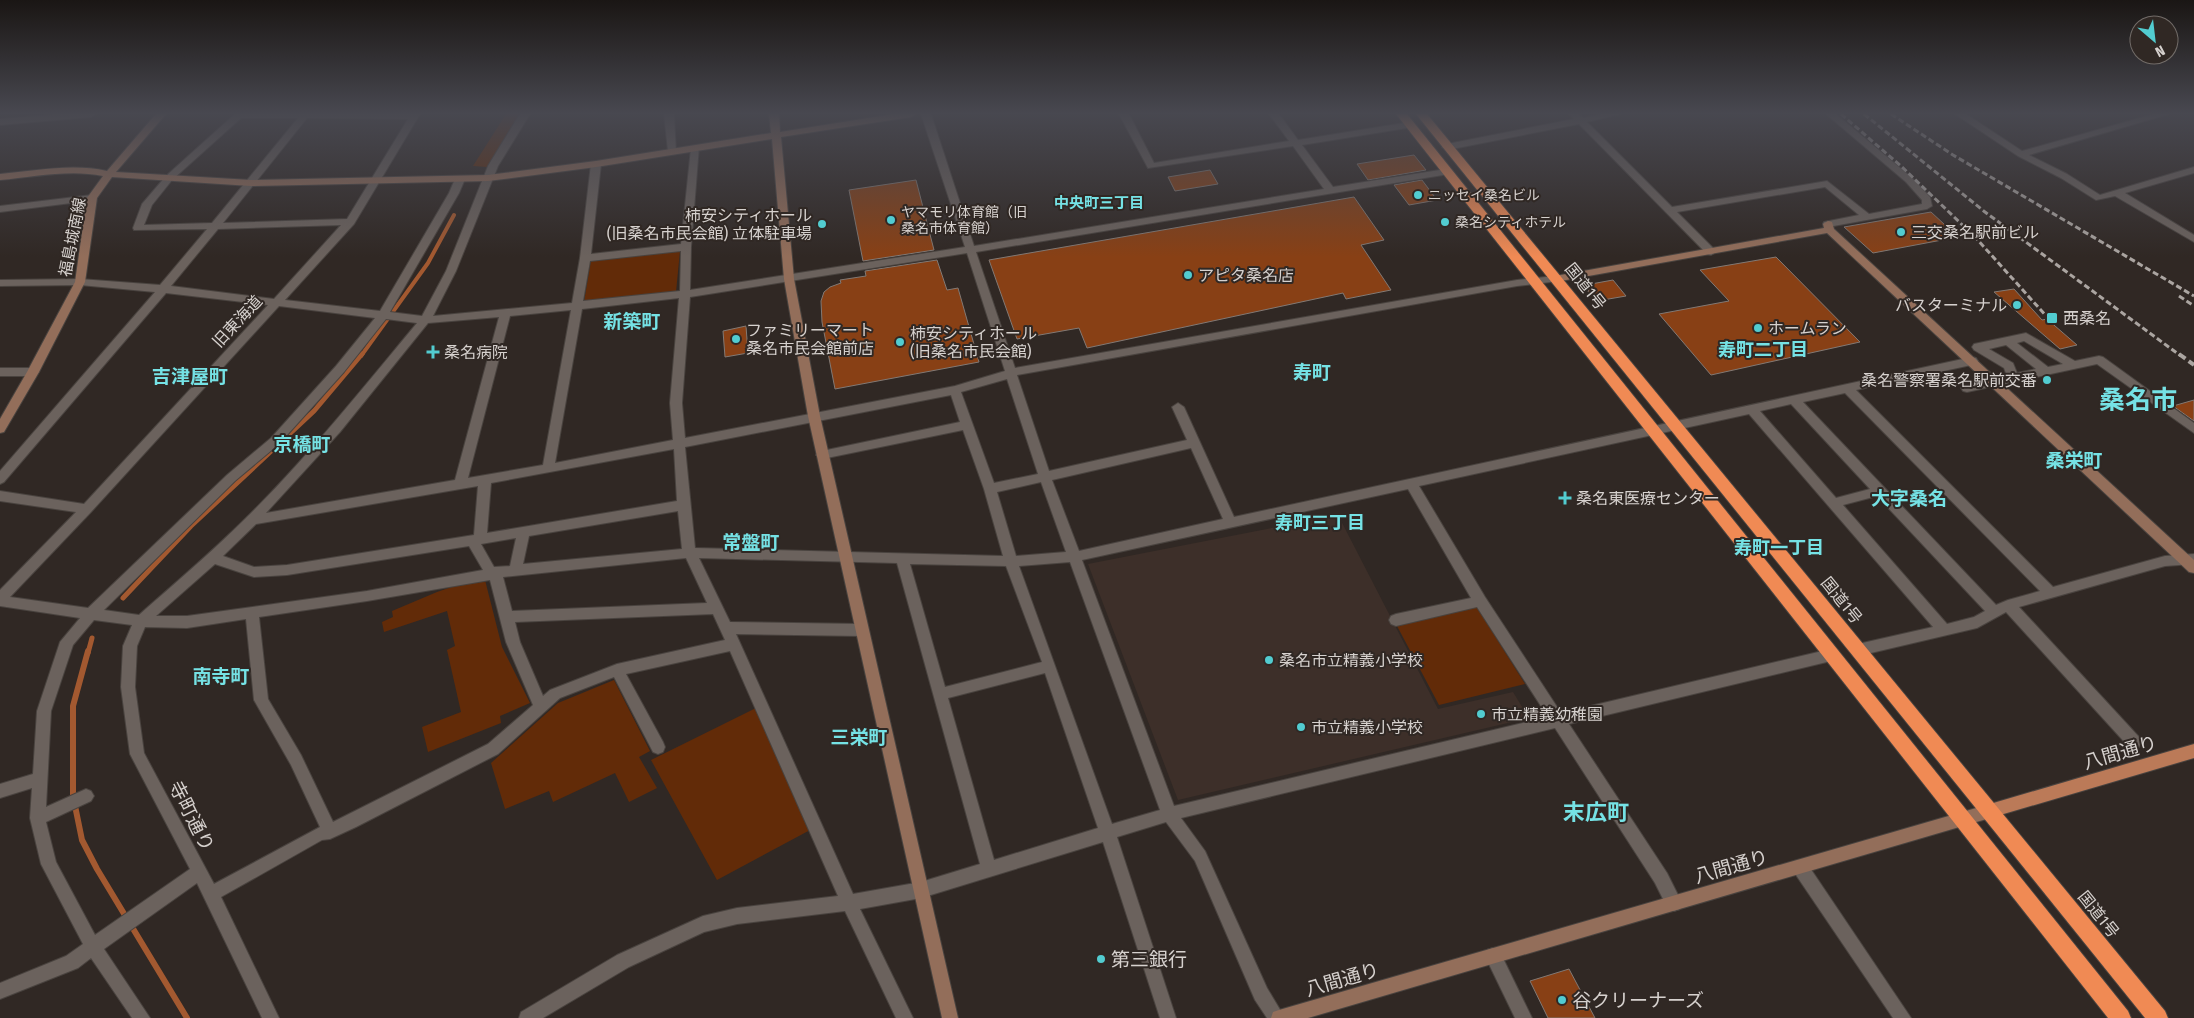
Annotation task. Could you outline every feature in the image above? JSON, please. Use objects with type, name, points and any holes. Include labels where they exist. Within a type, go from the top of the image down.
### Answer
[{"type":"highway","points":[[1438,162],[2121,1018]]},
{"type":"highway","name":"国道1号","points":[[1460,162],[2158,1018]]},
{"type":"main road","name":"八間通り","points":[[1990,811],[2194,751]]},
{"type":"street","name":"福島城南線","points":[[0,429],[33,372],[80,282],[92,198],[120,162]]},
{"type":"street","points":[[187,162],[169,178],[148,204],[138,228],[350,222]]},
{"type":"street","points":[[0,479],[162,289],[267,162]]},
{"type":"street","name":"旧東海道","points":[[0,600],[87,509],[350,222],[386,162]]},
{"type":"street","points":[[141,621],[213,558],[252,520],[336,429],[425,320],[451,271],[488,178],[498,162]]},
{"type":"street","points":[[0,177],[90,170],[109,174],[250,182],[460,179],[488,178],[611,162]]},
{"type":"street","points":[[695,162],[686,247],[685,294],[676,403],[683,505],[690,553],[734,644],[849,903],[905,1018]]},
{"type":"street","points":[[778,162],[789,280],[814,416],[950,1018]]},
{"type":"street","points":[[941,162],[1045,477],[1169,814],[1200,856],[1261,994],[1278,1018]]},
{"type":"street","points":[[1149,162],[1151,166],[1181,162]]},
{"type":"street","points":[[1309,162],[1330,190]]},
{"type":"street","points":[[1622,162],[1711,252]]},
{"type":"street","points":[[252,520],[548,469],[955,390],[1029,369],[1711,252],[1829,227],[1866,216],[1927,206],[1927,199],[1909,180],[1887,162]]},
{"type":"street","points":[[2036,162],[2064,176],[2099,198],[2194,170]]},
{"type":"street","points":[[548,469],[578,306],[596,164]]},
{"type":"street","points":[[0,283],[80,282],[162,289],[425,320],[505,314],[685,294],[789,280],[1446,172]]},
{"type":"street","points":[[142,1018],[49,864],[38,818],[44,711],[67,642],[91,614],[231,478],[275,441],[340,369],[383,315],[460,179]]},
{"type":"street","points":[[1670,210],[1827,184],[1866,216]]},
{"type":"street","points":[[2117,193],[2194,239]]},
{"type":"street","points":[[0,209],[92,198]]},
{"type":"street","points":[[1829,227],[2191,562]]},
{"type":"street","points":[[585,258],[686,247]]},
{"type":"street","points":[[460,484],[505,314]]},
{"type":"street","points":[[2009,366],[2026,337]]},
{"type":"street","points":[[2013,378],[2009,366],[1978,347],[2026,337],[2073,365]]},
{"type":"street","points":[[2009,342],[2046,371]]},
{"type":"street","points":[[1967,388],[2099,360],[2194,429]]},
{"type":"street","points":[[0,600],[141,621],[187,622],[367,596],[493,573],[690,553],[1011,561],[1074,557],[1972,361]]},
{"type":"street","points":[[0,372],[33,372]]},
{"type":"street","points":[[1847,388],[2051,593]]},
{"type":"street","points":[[955,390],[990,489],[1011,561],[1050,666],[1108,834],[1168,1018]]},
{"type":"street","points":[[1794,400],[1995,613]]},
{"type":"street","points":[[1178,407],[1231,523]]},
{"type":"street","points":[[1752,410],[1944,630]]},
{"type":"street","points":[[822,455],[967,425]]},
{"type":"street","points":[[990,489],[1194,444]]},
{"type":"street","points":[[485,480],[477,540],[493,573],[513,642],[540,706]]},
{"type":"street","points":[[1411,484],[1480,601],[1661,878],[1674,903]]},
{"type":"street","points":[[1834,503],[1880,491]]},
{"type":"street","points":[[0,496],[87,509]]},
{"type":"street","points":[[213,558],[254,572],[287,570],[683,505]]},
{"type":"street","points":[[515,570],[524,532]]},
{"type":"street","points":[[902,558],[988,869]]},
{"type":"street","points":[[1858,650],[1977,622],[2008,605],[2165,561],[2191,562]]},
{"type":"street","points":[[1396,620],[1480,601]]},
{"type":"street","points":[[2008,605],[2134,742]]},
{"type":"street","points":[[507,617],[717,608]]},
{"type":"street","points":[[252,614],[261,700],[296,760],[330,832]]},
{"type":"street","name":"寺町通り","points":[[141,621],[130,646],[128,687],[137,754],[198,873],[211,894],[271,1018]]},
{"type":"street","points":[[726,628],[861,630]]},
{"type":"street","points":[[211,894],[317,835],[330,832],[493,749],[555,694],[617,670],[734,644]]},
{"type":"street","points":[[527,1018],[623,961],[703,924],[736,916],[849,903],[921,890],[1169,814],[1558,722],[1831,654]]},
{"type":"street","points":[[940,694],[1050,666]]},
{"type":"street","points":[[617,670],[658,747]]},
{"type":"street","points":[[0,791],[39,780]]},
{"type":"street","points":[[38,818],[86,796]]},
{"type":"street","name":"八間通り","points":[[1278,1018],[1990,811]]},
{"type":"street","points":[[1800,867],[1902,1018]]},
{"type":"street","points":[[0,992],[72,962],[198,873]]},
{"type":"street","points":[[1493,956],[1524,1018]]},
{"type":"shaded area","points":[[476,162],[491,162],[487,167],[473,166]]},
{"type":"shaded area","points":[[680,251],[676,292],[584,302],[591,260]]},
{"type":"shaded area","name":"桑名市立精義小学校","points":[[1338,515],[1438,709],[1513,692],[1529,718],[1178,800],[1088,564]]},
{"type":"shaded area","points":[[478,578],[485,580],[502,647],[530,703],[500,716],[501,723],[428,752],[422,727],[461,712],[447,650],[455,646],[447,611],[384,632],[382,622],[393,617],[392,611],[437,592]]},
{"type":"shaded area","points":[[1476,606],[1525,684],[1439,705],[1396,624]]},
{"type":"shaded area","points":[[614,680],[650,751],[639,757],[657,788],[629,802],[615,773],[553,802],[549,791],[505,809],[491,763],[558,703]]},
{"type":"shaded area","points":[[758,707],[812,829],[717,880],[651,760]]},
{"type":"building","points":[[1373,162],[1419,162],[1426,170],[1368,180],[1357,164]]},
{"type":"building","points":[[1210,170],[1218,184],[1175,191],[1168,177]]},
{"type":"building","name":"ヤマモリ体育館（旧 桑名市体育館）","points":[[916,180],[934,250],[863,261],[849,190]]},
{"type":"building","name":"ニッセイ桑名ビル","points":[[1422,180],[1437,200],[1409,205],[1394,185]]},
{"type":"building","name":"アピタ桑名店","points":[[1354,197],[1384,240],[1361,245],[1391,290],[1346,299],[1343,293],[1087,348],[1079,328],[1017,339],[989,260]]},
{"type":"building","name":"三交桑名駅前ビル","points":[[1931,212],[1958,237],[1873,253],[1844,227]]},
{"type":"building","name":"ホームラン","points":[[1776,257],[1860,342],[1711,375],[1659,314],[1729,301],[1700,270]]},
{"type":"building","name":"柿安シティホール (旧桑名市民会館)","points":[[937,260],[947,290],[958,288],[979,362],[835,389],[822,322],[821,301],[824,292],[830,287],[841,283],[840,280],[866,276],[865,271]]},
{"type":"building","points":[[1613,280],[1626,296],[1597,301],[1588,292],[1591,284]]},
{"type":"building","name":"バスターミナル","points":[[2014,289],[2042,320],[2047,319],[2077,345],[2060,349],[1994,292]]},
{"type":"building","name":"ファミリーマート 桑名市民会館前店","points":[[746,326],[748,353],[725,357],[723,331]]},
{"type":"building","points":[[2194,400],[2194,421],[2173,406]]},
{"type":"building","name":"谷クリーナーズ","points":[[1569,969],[1595,1018],[1548,1018],[1530,981]]},
{"type":"waterway","points":[[361,356],[428,263],[454,215]]},
{"type":"waterway","points":[[123,598],[191,526],[314,411],[362,354]]},
{"type":"waterway","points":[[88,653],[92,638]]},
{"type":"waterway","points":[[88,651],[73,706],[73,796],[82,840],[97,869],[187,1018]]},
{"type":"railway","points":[[1896,162],[1976,238],[2048,318]]},
{"type":"railway","points":[[1923,162],[1985,212],[2181,356]]},
{"type":"railway","points":[[1964,162],[2194,296]]},
{"type":"railway","points":[[2179,296],[2194,306]]},
{"type":"railway","points":[[2179,354],[2194,365]]},
{"type":"place","name":"ニッセイ桑名ビル","points":[[1418,195]]},
{"type":"place","name":"ヤマモリ体育館（旧 桑名市体育館）","points":[[891,220]]},
{"type":"place","name":"桑名シティホテル","points":[[1445,222]]},
{"type":"place","name":"柿安シティホール (旧桑名市民会館) 立体駐車場","points":[[822,224]]},
{"type":"place","name":"三交桑名駅前ビル","points":[[1901,232]]},
{"type":"place","name":"アピタ桑名店","points":[[1188,275]]},
{"type":"place","name":"バスターミナル","points":[[2017,305]]},
{"type":"place","name":"西桑名","points":[[2052,318]]},
{"type":"place","name":"ホームラン","points":[[1758,328]]},
{"type":"place","name":"ファミリーマート 桑名市民会館前店","points":[[736,339]]},
{"type":"place","name":"柿安シティホール (旧桑名市民会館)","points":[[900,342]]},
{"type":"place","name":"桑名病院","points":[[433,352]]},
{"type":"place","name":"桑名警察署桑名駅前交番","points":[[2047,380]]},
{"type":"place","name":"桑名東医療センター","points":[[1565,498]]},
{"type":"place","name":"桑名市立精義小学校","points":[[1269,660]]},
{"type":"place","name":"市立精義幼稚園","points":[[1481,714]]},
{"type":"place","name":"市立精義小学校","points":[[1301,727]]},
{"type":"place","name":"第三銀行","points":[[1101,959]]},
{"type":"place","name":"谷クリーナーズ","points":[[1562,1000]]},
{"type":"district","name":"中央町三丁目","points":[[1099,203]]},
{"type":"district","name":"新築町","points":[[632,321]]},
{"type":"district","name":"寿町二丁目","points":[[1763,350]]},
{"type":"district","name":"寿町","points":[[1312,372]]},
{"type":"district","name":"吉津屋町","points":[[190,376]]},
{"type":"district","name":"桑名市","points":[[2138,400]]},
{"type":"district","name":"京橋町","points":[[302,444]]},
{"type":"district","name":"桑栄町","points":[[2074,460]]},
{"type":"district","name":"大字桑名","points":[[1909,498]]},
{"type":"district","name":"寿町三丁目","points":[[1320,523]]},
{"type":"district","name":"常盤町","points":[[751,542]]},
{"type":"district","name":"寿町一丁目","points":[[1779,548]]},
{"type":"district","name":"南寺町","points":[[221,676]]},
{"type":"district","name":"三栄町","points":[[859,737]]},
{"type":"district","name":"末広町","points":[[1596,812]]}]
